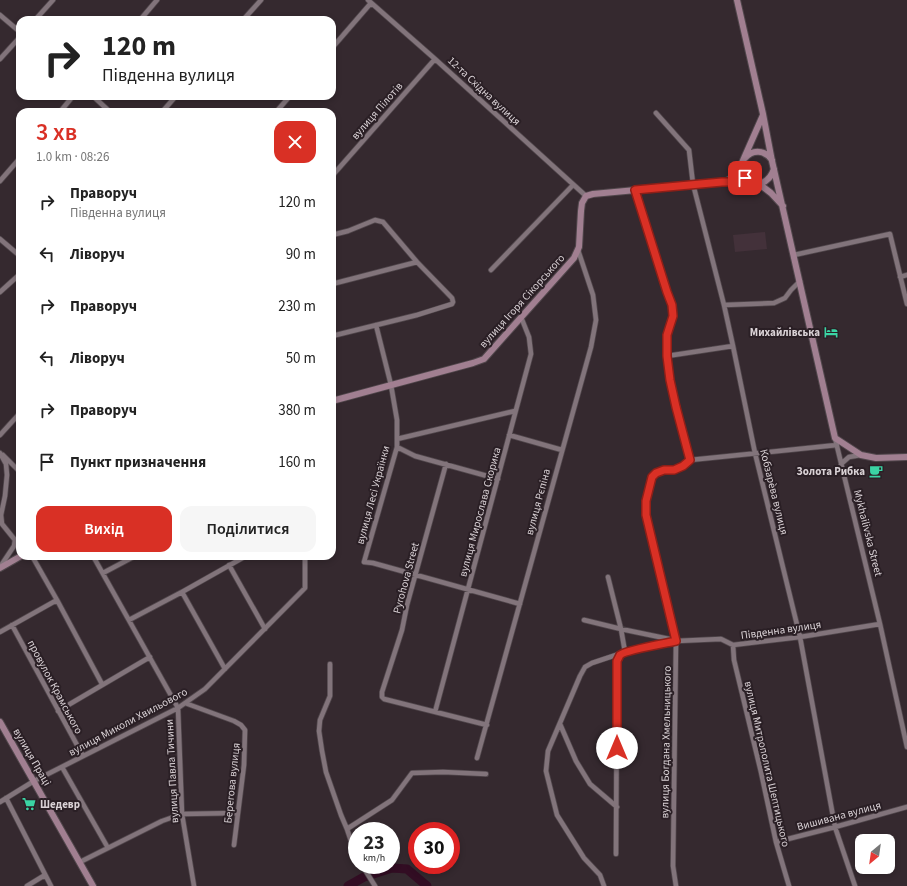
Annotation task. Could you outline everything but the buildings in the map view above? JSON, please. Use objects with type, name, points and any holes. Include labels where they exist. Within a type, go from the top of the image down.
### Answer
[{"type":"main road","name":"Mykhailivska Street","points":[[737,0],[764,114],[773,163],[835,438]]},
{"type":"main road","points":[[722,182],[735,175],[764,114]]},
{"type":"main road","points":[[586,196],[593,194],[693,184],[722,182],[752,183],[764,182],[772,176],[774,170],[773,163],[765,153],[758,151],[747,155],[742,162],[743,174],[745,178],[752,183],[771,193],[783,206]]},
{"type":"main road","name":"вулиця Ігоря Сікорського","points":[[336,400],[484,359],[574,258],[579,247],[582,203],[586,196]]},
{"type":"main road","points":[[835,438],[861,455],[876,458],[907,457]]},
{"type":"main road","points":[[0,567],[16,559]]},
{"type":"main road","name":"вулиця Праці","points":[[0,722],[93,886]]},
{"type":"street","points":[[38,16],[52,0]]},
{"type":"street","points":[[143,16],[157,0]]},
{"type":"street","points":[[247,16],[261,0]]},
{"type":"street","points":[[336,43],[370,2]]},
{"type":"street","name":"12-та Східна вулиця","points":[[370,2],[435,58],[586,196]]},
{"type":"street","points":[[0,15],[16,29]]},
{"type":"street","points":[[0,59],[16,41]]},
{"type":"street","name":"вулиця Пілотів","points":[[336,171],[435,58]]},
{"type":"street","points":[[63,108],[70,100]]},
{"type":"street","points":[[96,100],[106,108]]},
{"type":"street","points":[[166,108],[172,100]]},
{"type":"street","points":[[280,108],[286,100]]},
{"type":"street","name":"Кобзарèва вулиця","points":[[656,113],[689,150],[693,184],[724,305],[755,453],[800,637],[835,827],[855,886]]},
{"type":"street","points":[[0,181],[16,163]]},
{"type":"street","points":[[491,270],[573,185]]},
{"type":"street","points":[[635,190],[672,305],[673,316],[667,335],[667,356],[670,380],[690,460],[837,445]]},
{"type":"street","points":[[336,234],[348,231],[375,220],[383,222],[454,302],[452,304],[336,335]]},
{"type":"street","points":[[794,255],[890,234],[907,304]]},
{"type":"street","points":[[0,239],[16,253]]},
{"type":"street","name":"вулиця Рєпіна","points":[[478,758],[591,347],[596,320],[593,295],[578,250]]},
{"type":"street","points":[[336,283],[417,262]]},
{"type":"street","points":[[900,277],[907,275]]},
{"type":"street","points":[[0,292],[16,278]]},
{"type":"street","points":[[724,305],[774,303],[785,298],[800,281]]},
{"type":"street","name":"вулиця Мирослава Скорика","points":[[436,712],[531,354],[529,336],[521,317]]},
{"type":"street","name":"вулиця Лесі Українки","points":[[376,325],[391,385],[397,420],[397,446],[364,562],[373,563],[416,575]]},
{"type":"street","points":[[667,356],[733,346]]},
{"type":"street","points":[[397,439],[515,411]]},
{"type":"street","points":[[0,435],[16,417]]},
{"type":"street","points":[[509,435],[562,450]]},
{"type":"street","name":"Mykhailivska Street","points":[[835,438],[880,624],[907,747]]},
{"type":"street","points":[[397,446],[416,456],[498,479]]},
{"type":"street","points":[[0,453],[16,468]]},
{"type":"street","points":[[0,453],[6,464],[7,476],[6,496],[1,515],[2,524],[14,540],[14,546],[0,567]]},
{"type":"street","points":[[842,464],[849,457],[861,455]]},
{"type":"street","name":"вулиця Богдана Хмельницького","points":[[676,886],[673,866],[676,641],[646,515],[646,501],[652,477],[656,473],[664,470],[674,470],[683,466],[690,460]]},
{"type":"street","name":"Pyrohova Street","points":[[436,712],[384,699],[382,692],[402,630],[407,605],[446,464]]},
{"type":"street","points":[[34,560],[102,684]]},
{"type":"street","name":"вулиця Павла Тичини","points":[[95,560],[178,708],[182,814],[194,886]]},
{"type":"street","points":[[103,573],[127,560]]},
{"type":"street","points":[[129,620],[238,560]]},
{"type":"street","name":"вулиця Миколи Хвильового","points":[[0,802],[34,781],[178,708],[205,689],[304,590],[305,560]]},
{"type":"street","points":[[229,565],[265,629]]},
{"type":"street","points":[[416,575],[520,604]]},
{"type":"street","points":[[608,576],[621,629],[623,653],[617,661],[616,854]]},
{"type":"street","points":[[182,592],[225,669]]},
{"type":"street","points":[[0,632],[57,600]]},
{"type":"street","points":[[584,620],[676,641]]},
{"type":"street","name":"Південна вулиця","points":[[604,886],[600,875],[584,858],[557,815],[546,771],[548,751],[585,667],[592,663],[623,653],[676,641],[721,639],[733,646],[880,624]]},
{"type":"street","name":"провулок Крамського","points":[[12,625],[83,756]]},
{"type":"street","name":"вулиця Митрополита Шептицького","points":[[733,646],[734,660],[776,842],[789,886]]},
{"type":"street","points":[[58,711],[150,657]]},
{"type":"street","points":[[330,664],[330,696],[320,720],[319,731],[326,772],[348,832]]},
{"type":"street","name":"Берегова вулиця","points":[[185,703],[234,721],[241,725],[245,730],[244,765],[234,845]]},
{"type":"street","points":[[436,712],[487,725]]},
{"type":"street","points":[[560,724],[576,761],[590,784],[617,807]]},
{"type":"street","points":[[62,767],[108,848]]},
{"type":"street","points":[[347,829],[392,800],[412,773],[443,772],[486,774]]},
{"type":"street","points":[[6,798],[51,886]]},
{"type":"street","name":"Вишивана вулиця","points":[[776,842],[907,807]]},
{"type":"street","points":[[80,862],[162,821],[182,814],[238,813]]},
{"type":"street","points":[[368,874],[375,886]]},
{"type":"street","points":[[27,886],[45,875]]},
{"type":"shaded area","points":[[765,232],[767,249],[735,252],[733,235]]},
{"type":"waterway","points":[[348,886],[364,877],[392,868],[407,869],[427,886]]},
{"type":"place","name":"Михайлівська","points":[[831,332]]},
{"type":"place","name":"Золота Рибка","points":[[876,471]]},
{"type":"place","name":"Шедевр","points":[[29,804]]},
{"type":"route","points":[[617,748],[617,661],[621,654],[625,652],[676,641],[646,515],[646,501],[652,477],[656,473],[664,470],[674,470],[683,466],[690,460],[670,380],[667,356],[667,335],[673,316],[672,305],[635,190],[722,182],[750,182],[745,178]]}]
